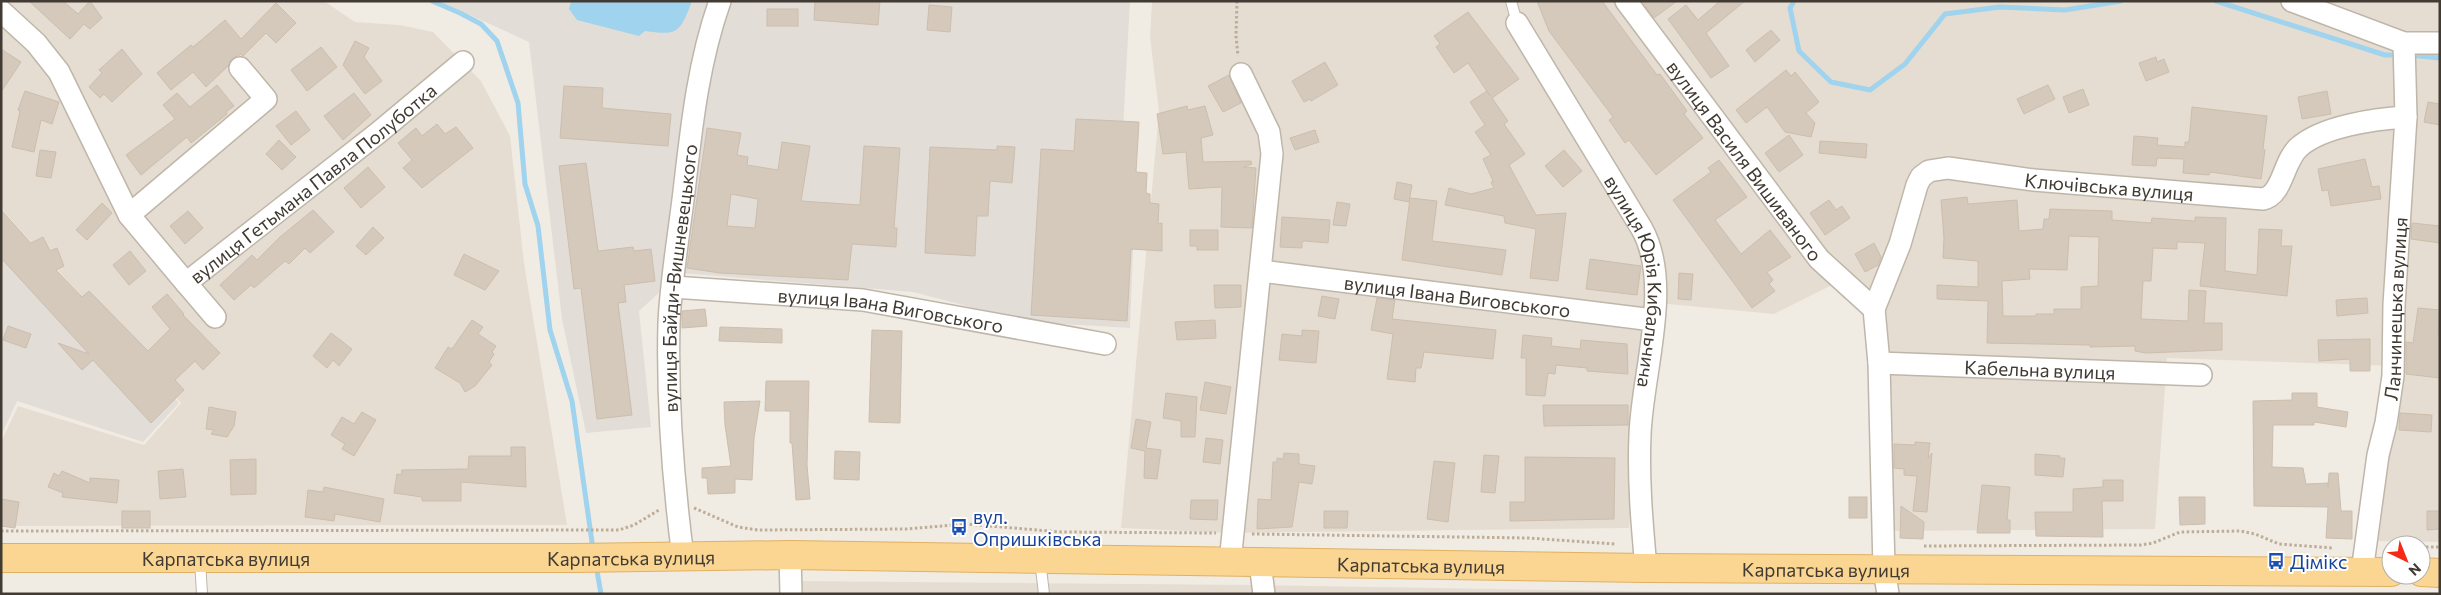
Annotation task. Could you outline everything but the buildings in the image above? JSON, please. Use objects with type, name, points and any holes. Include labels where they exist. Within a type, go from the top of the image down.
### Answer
[{"type":"main road","name":"Карпатська вулиця","points":[[1,558],[575,558],[790,555],[1260,563],[1645,557],[1886,581],[2363,560],[2381,568]]},
{"type":"street","name":"вулиця Байди-Вишневецького","points":[[683,557],[677,507],[668,373],[669,320],[690,138],[705,43],[720,1]]},
{"type":"street","name":"вулиця Василя Вишиваного","points":[[1626,1],[1819,259],[1874,309]]},
{"type":"street","points":[[2292,1],[2404,52],[2440,43]]},
{"type":"street","name":"вулиця Гетьмана Павла Полуботка","points":[[1,12],[36,43],[59,72],[129,215],[186,283],[378,133],[464,62]]},
{"type":"street","name":"вулиця Юрія Кибальчича","points":[[1517,23],[1650,242],[1655,261],[1653,320],[1640,435],[1639,481],[1645,557]]},
{"type":"street","name":"Ланчинецька вулиця","points":[[2363,560],[2378,455],[2386,423],[2393,376],[2394,305],[2407,89],[2404,52]]},
{"type":"street","points":[[129,215],[266,99],[240,68]]},
{"type":"street","points":[[1230,562],[1272,154],[1269,132],[1241,74]]},
{"type":"street","name":"Ключівська вулиця","points":[[1874,309],[1900,244],[1917,185],[1921,177],[1933,169],[1948,168],[2034,180],[2263,200],[2275,193],[2287,162],[2300,146],[2319,135],[2361,123],[2406,117]]},
{"type":"street","name":"вулиця Івана Виговського","points":[[1261,271],[1653,320]]},
{"type":"street","points":[[186,283],[215,317]]},
{"type":"street","name":"вулиця Івана Виговського","points":[[673,287],[863,300],[1105,344]]},
{"type":"street","points":[[1874,309],[1879,363],[1886,581]]},
{"type":"street","name":"Кабельна вулиця","points":[[1879,363],[2201,375]]},
{"type":"street","points":[[790,555],[791,594]]},
{"type":"street","points":[[1260,563],[1264,594]]},
{"type":"lane","points":[[1511,1],[1517,23]]},
{"type":"lane","points":[[200,558],[202,594]]},
{"type":"lane","points":[[1040,559],[1044,594]]},
{"type":"path","points":[[1237,1],[1236,36],[1241,74]]},
{"type":"path","points":[[1,531],[619,530],[634,525],[663,508],[691,507],[738,527],[758,530],[906,530],[966,524],[1061,532],[1528,538],[1645,557]]},
{"type":"path","points":[[1923,546],[2141,545],[2153,543],[2180,532],[2240,531],[2292,546],[2363,560]]},
{"type":"shaded area","points":[[1,1],[324,1],[355,22],[400,25],[433,32],[481,81],[510,136],[524,263],[567,525],[1,526],[1,442],[18,406],[144,445],[181,403],[1,209]]},
{"type":"shaded area","points":[[439,1],[1130,1],[1121,166],[1136,173],[1130,328],[1028,322],[913,292],[681,273],[639,311],[651,427],[586,433],[562,319],[529,42]]},
{"type":"shaded area","points":[[1152,1],[2440,1],[2440,542],[2431,542],[2431,535],[2381,535],[2381,541],[2368,541],[2396,366],[2167,358],[2155,529],[1884,531],[1880,314],[1846,278],[1774,314],[1647,302],[1629,528],[1229,533],[1121,528],[1159,112],[1150,37]]},
{"type":"shaded area","points":[[1,211],[179,403],[143,442],[17,401],[1,436]]},
{"type":"shaded area","points":[[801,581],[1251,585],[1806,594],[802,594]]},
{"type":"water","points":[[571,1],[692,1],[677,30],[665,33],[645,31],[639,36],[577,20],[569,9]]},
{"type":"waterway","points":[[432,1],[481,24],[497,41],[518,103],[525,184],[538,226],[550,330],[572,401],[593,549]]},
{"type":"waterway","points":[[1794,1],[1790,8],[1799,51],[1831,82],[1870,90],[1905,64],[1945,14],[2000,7],[2065,10],[2121,1]]},
{"type":"waterway","points":[[2216,1],[2385,55],[2400,55]]},
{"type":"waterway","points":[[2408,55],[2440,58]]},
{"type":"waterway","points":[[596,565],[601,594]]},
{"type":"place","name":"вул. Опришківська","points":[[959,527]]},
{"type":"place","name":"Дімікс","points":[[2276,561]]}]
